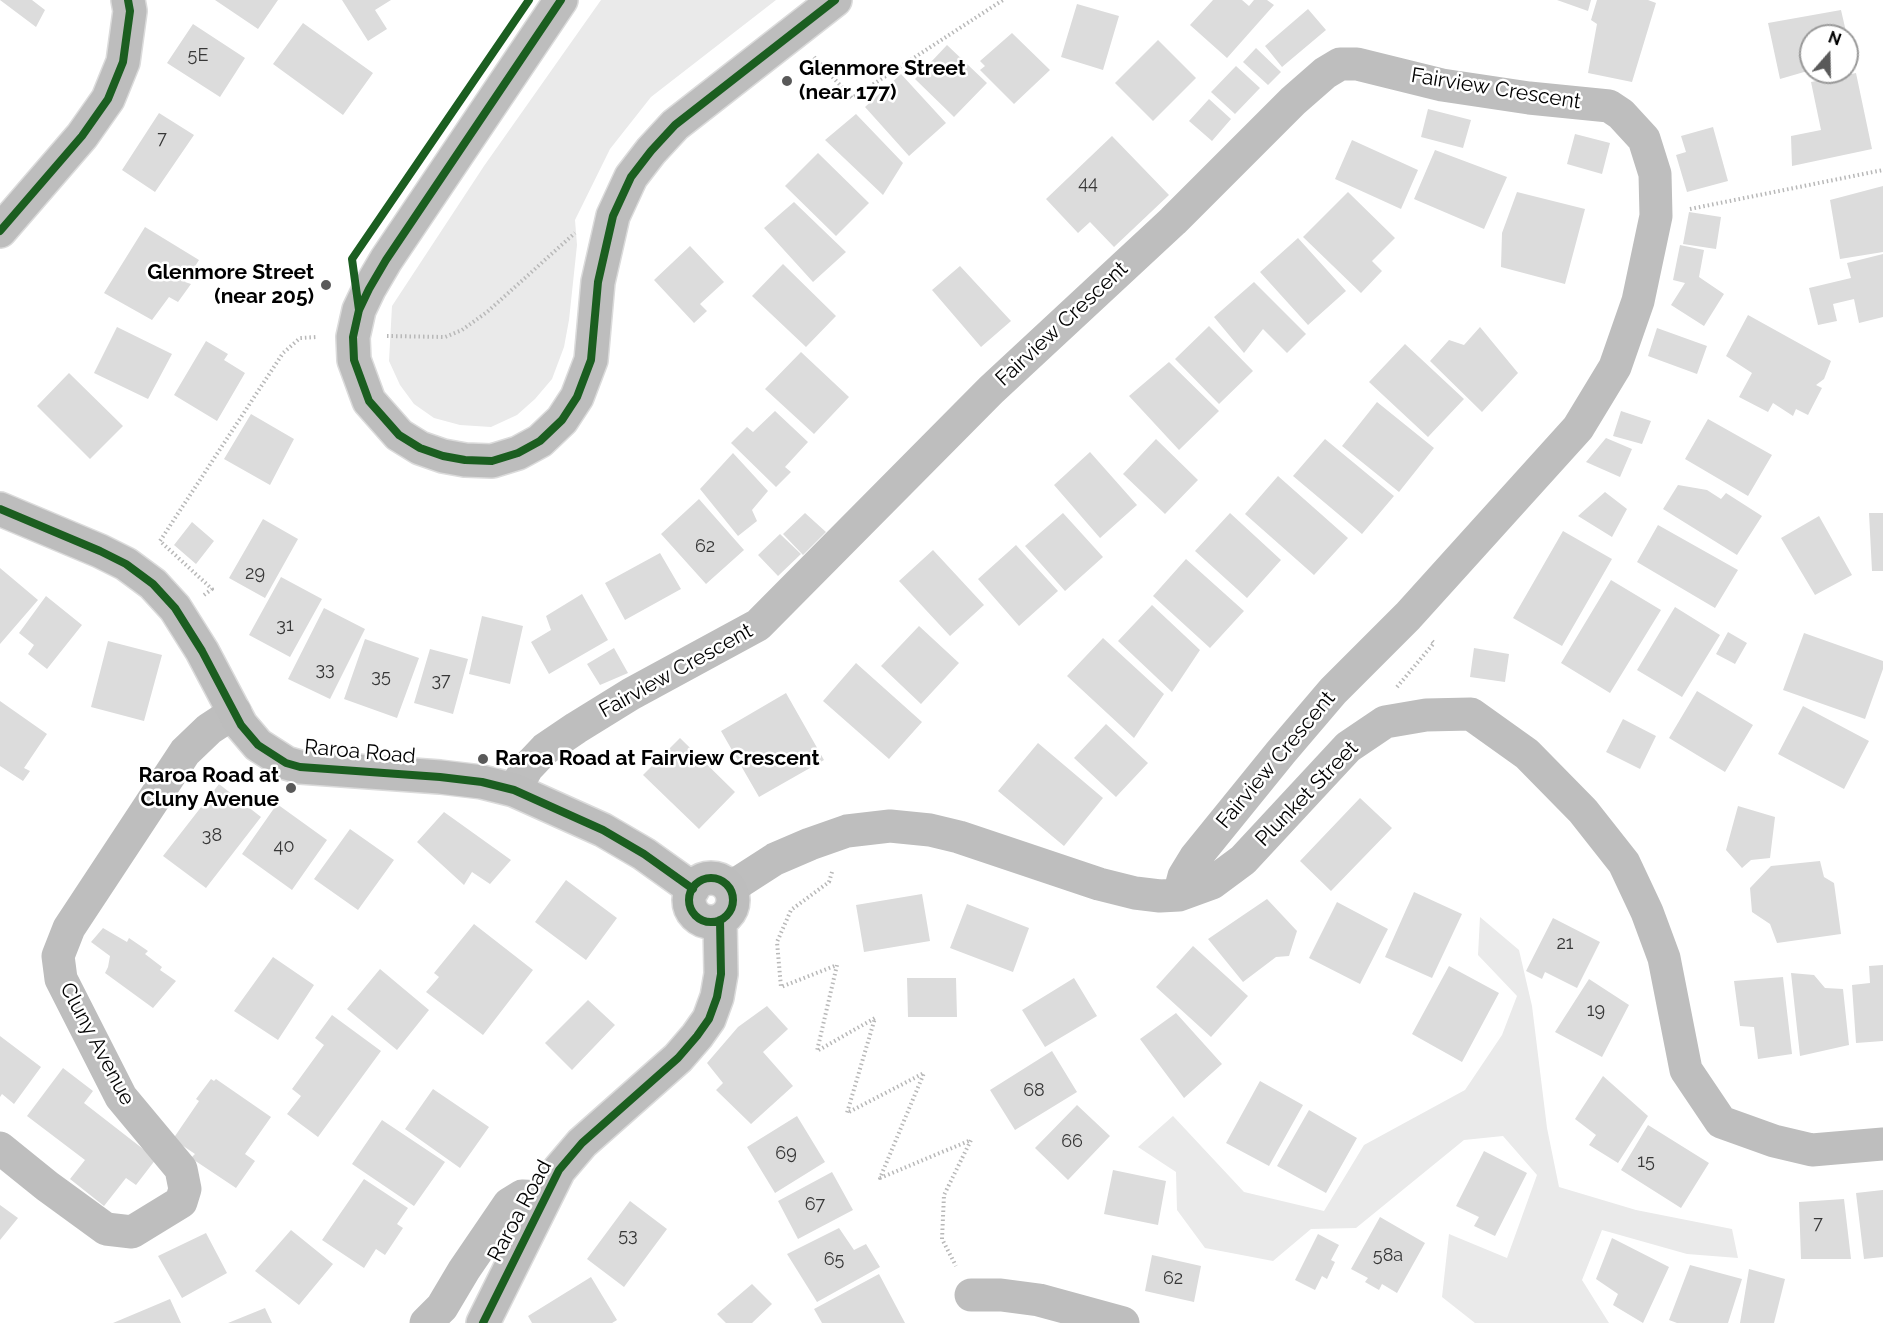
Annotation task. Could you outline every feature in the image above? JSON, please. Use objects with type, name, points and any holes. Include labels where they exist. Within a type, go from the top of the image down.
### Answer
[{"type":"main road","points":[[0,231],[82,136],[108,99],[123,62],[130,11],[128,0]]},
{"type":"main road","points":[[561,0],[386,260],[359,310],[353,337],[354,360],[369,401],[399,435],[420,448],[443,456],[492,461],[518,453],[540,441],[562,420],[577,397],[591,360],[598,282],[613,216],[631,177],[675,125],[835,0]]},
{"type":"main road","name":"Raroa Road","points":[[0,509],[100,551],[126,564],[153,584],[175,608],[202,651],[241,725],[258,745],[286,763],[300,767],[440,777],[482,782],[514,790],[603,830],[644,854],[693,889]]},
{"type":"main road","points":[[707,878],[722,880],[730,888],[733,904],[726,916],[720,920],[705,921],[693,912],[689,898],[693,889],[696,884],[707,878]]},
{"type":"main road","name":"Raroa Road","points":[[483,1323],[559,1170],[582,1143],[678,1058],[709,1019],[717,997],[721,974],[720,920]]},
{"type":"street","name":"Fairview Crescent","points":[[514,790],[539,755],[576,728],[632,693],[758,625],[992,390],[1173,221],[1293,101],[1325,73],[1340,64],[1357,64],[1442,85],[1529,98],[1608,106],[1621,114],[1644,139],[1655,174],[1656,216],[1638,301],[1615,367],[1578,428],[1408,616],[1333,691],[1281,752],[1195,858],[1184,876],[1179,895]]},
{"type":"street","name":"Cluny Avenue","points":[[0,1148],[106,1229],[132,1232],[181,1202],[185,1189],[181,1169],[121,1097],[61,979],[58,956],[69,928],[185,752],[209,729],[235,712]]},
{"type":"street","name":"Plunket Street","points":[[730,888],[775,859],[810,844],[847,831],[891,826],[930,830],[958,837],[1099,884],[1135,893],[1160,896],[1179,895],[1212,883],[1243,860],[1348,747],[1385,722],[1426,715],[1471,714],[1527,754],[1583,811],[1624,863],[1647,912],[1664,958],[1686,1070],[1721,1122],[1774,1142],[1812,1150],[1883,1144]]},
{"type":"street","points":[[426,1323],[442,1307],[509,1204],[522,1196],[544,1197]]},
{"type":"street","points":[[971,1295],[1001,1295],[1039,1300],[1123,1323]]},
{"type":"path","points":[[818,61],[852,99],[1003,0]]},
{"type":"path","points":[[1656,216],[1883,170]]},
{"type":"path","points":[[386,336],[445,337],[462,330],[487,312],[575,233]]},
{"type":"path","points":[[201,598],[212,589],[160,541],[283,353],[300,338],[317,337]]},
{"type":"path","points":[[1385,722],[1383,704],[1434,643],[1408,616]]},
{"type":"path","points":[[847,831],[829,882],[791,910],[777,942],[781,987],[837,965],[817,1051],[875,1018],[847,1113],[924,1073],[880,1178],[971,1140],[944,1195],[942,1239],[971,1295]]},
{"type":"shaded area","points":[[601,0],[776,0],[651,97],[610,149],[575,220],[577,245],[569,320],[564,347],[552,379],[517,415],[491,427],[460,425],[434,418],[414,404],[400,385],[389,361],[392,306],[484,166]]},
{"type":"shaded area","points":[[1480,917],[1519,950],[1532,1006],[1547,1128],[1559,1187],[1636,1210],[1732,1229],[1738,1258],[1687,1254],[1602,1230],[1582,1280],[1609,1323],[1475,1323],[1442,1297],[1449,1234],[1507,1258],[1537,1175],[1503,1136],[1464,1140],[1356,1228],[1311,1229],[1273,1261],[1205,1248],[1177,1210],[1176,1172],[1138,1147],[1173,1116],[1244,1192],[1324,1211],[1364,1145],[1465,1090],[1502,1035],[1517,996],[1478,955]]},
{"type":"building","points":[[0,0],[32,0],[45,10],[36,27]]},
{"type":"building","points":[[215,0],[278,0],[258,29]]},
{"type":"building","points":[[342,0],[391,0],[375,10],[387,29],[368,41]]},
{"type":"building","points":[[1213,0],[1242,0],[1249,6],[1254,0],[1267,0],[1274,5],[1227,58],[1190,25]]},
{"type":"building","points":[[1557,0],[1591,0],[1588,11]]},
{"type":"building","points":[[1597,0],[1648,0],[1656,3],[1632,82],[1588,73],[1597,24],[1591,20]]},
{"type":"building","points":[[1077,4],[1119,16],[1103,70],[1061,57]]},
{"type":"building","points":[[1308,9],[1326,30],[1282,67],[1265,46]]},
{"type":"building","points":[[1841,10],[1844,24],[1799,24],[1799,73],[1780,79],[1768,23]]},
{"type":"building","points":[[303,23],[373,73],[343,115],[273,64]]},
{"type":"building","points":[[193,24],[245,58],[220,97],[167,63]]},
{"type":"building","points":[[1012,33],[1050,70],[1014,104],[980,70],[985,66],[980,61]]},
{"type":"building","points":[[1158,40],[1196,78],[1153,121],[1115,83]]},
{"type":"building","points":[[947,45],[987,83],[954,117],[915,79]]},
{"type":"building","points":[[1256,48],[1281,72],[1268,85],[1243,62]]},
{"type":"building","points":[[1236,66],[1260,88],[1235,114],[1211,92]]},
{"type":"building","points":[[901,74],[946,123],[909,156],[865,107]]},
{"type":"building","points":[[1811,84],[1858,84],[1872,149],[1792,166],[1791,136],[1821,130]]},
{"type":"building","points":[[1209,99],[1231,119],[1212,141],[1189,121]]},
{"type":"building","points":[[1428,109],[1471,120],[1463,148],[1421,137]]},
{"type":"building","points":[[159,113],[194,135],[155,192],[122,170]]},
{"type":"building","points":[[856,114],[903,163],[883,195],[825,140]]},
{"type":"building","points":[[1713,127],[1728,181],[1687,192],[1676,155],[1686,152],[1681,136]]},
{"type":"building","points":[[1575,134],[1610,143],[1602,174],[1567,164]]},
{"type":"building","points":[[1112,136],[1169,195],[1114,247],[1090,222],[1078,233],[1046,199]]},
{"type":"building","points":[[1352,140],[1418,170],[1401,209],[1335,179]]},
{"type":"building","points":[[1435,150],[1507,177],[1484,229],[1414,199]]},
{"type":"building","points":[[818,153],[869,203],[836,236],[785,186]]},
{"type":"building","points":[[1883,186],[1883,252],[1840,259],[1830,200]]},
{"type":"building","points":[[1348,192],[1395,238],[1372,261],[1382,271],[1361,293],[1303,237]]},
{"type":"building","points":[[1517,192],[1585,209],[1565,284],[1501,267],[1502,233]]},
{"type":"building","points":[[794,202],[846,252],[813,282],[764,228]]},
{"type":"building","points":[[1689,212],[1721,217],[1716,249],[1683,244]]},
{"type":"building","points":[[145,227],[199,260],[185,282],[191,284],[178,302],[169,297],[152,320],[104,293]]},
{"type":"building","points":[[1298,238],[1346,291],[1308,325],[1260,272]]},
{"type":"building","points":[[1680,245],[1704,250],[1699,277],[1724,294],[1704,326],[1671,305],[1685,283],[1673,280]]},
{"type":"building","points":[[690,246],[724,282],[700,304],[707,311],[694,323],[654,280]]},
{"type":"building","points":[[1883,254],[1883,317],[1859,323],[1854,299],[1833,304],[1837,321],[1818,325],[1809,288],[1851,278],[1847,263]]},
{"type":"building","points":[[783,264],[836,316],[806,347],[752,296]]},
{"type":"building","points":[[960,266],[1011,321],[981,347],[932,290]]},
{"type":"building","points":[[1254,282],[1306,334],[1287,353],[1263,329],[1244,353],[1214,317]]},
{"type":"building","points":[[1748,315],[1831,361],[1824,379],[1816,385],[1822,388],[1808,415],[1796,409],[1793,416],[1773,403],[1768,412],[1739,397],[1752,373],[1726,356]]},
{"type":"building","points":[[1209,326],[1253,371],[1219,404],[1175,359]]},
{"type":"building","points":[[117,327],[172,354],[148,399],[94,373]]},
{"type":"building","points":[[1480,327],[1518,373],[1482,412],[1430,361],[1449,340],[1464,345]]},
{"type":"building","points":[[1657,328],[1707,346],[1697,374],[1648,356]]},
{"type":"building","points":[[206,341],[228,354],[224,360],[245,373],[217,421],[174,395]]},
{"type":"building","points":[[1405,344],[1464,399],[1428,437],[1369,382]]},
{"type":"building","points":[[801,352],[849,397],[814,434],[765,389]]},
{"type":"building","points":[[1169,362],[1219,411],[1179,450],[1129,396]]},
{"type":"building","points":[[69,373],[123,426],[90,459],[37,406]]},
{"type":"building","points":[[1377,402],[1434,448],[1399,492],[1342,446]]},
{"type":"building","points":[[775,411],[808,442],[785,467],[791,472],[776,487],[731,443],[747,427],[753,432]]},
{"type":"building","points":[[1621,411],[1651,421],[1642,444],[1613,436]]},
{"type":"building","points":[[251,414],[294,439],[270,485],[224,459]]},
{"type":"building","points":[[1708,419],[1772,455],[1748,496],[1685,459]]},
{"type":"building","points":[[1606,438],[1632,449],[1620,477],[1586,462]]},
{"type":"building","points":[[1156,439],[1198,480],[1165,514],[1123,474]]},
{"type":"building","points":[[1325,439],[1394,496],[1362,534],[1293,476]]},
{"type":"building","points":[[1090,452],[1137,505],[1100,538],[1054,485]]},
{"type":"building","points":[[733,453],[768,491],[752,510],[757,521],[738,536],[700,489]]},
{"type":"building","points":[[1278,476],[1348,538],[1314,575],[1245,514]]},
{"type":"building","points":[[1678,485],[1707,490],[1721,499],[1726,493],[1762,516],[1737,555],[1663,509]]},
{"type":"building","points":[[1605,492],[1627,509],[1612,537],[1578,516]]},
{"type":"building","points":[[699,499],[744,550],[706,584],[661,534]]},
{"type":"building","points":[[805,513],[826,532],[803,555],[783,534]]},
{"type":"building","points":[[1063,513],[1103,557],[1065,591],[1025,546]]},
{"type":"building","points":[[1230,513],[1281,560],[1247,598],[1195,551]]},
{"type":"building","points":[[1869,513],[1883,513],[1883,571],[1872,571]]},
{"type":"building","points":[[1819,516],[1852,575],[1815,595],[1781,538]]},
{"type":"building","points":[[263,519],[298,539],[265,598],[229,578]]},
{"type":"building","points":[[192,522],[214,541],[196,564],[174,545]]},
{"type":"building","points":[[1658,525],[1738,570],[1715,608],[1637,562]]},
{"type":"building","points":[[1563,531],[1612,559],[1562,646],[1513,618]]},
{"type":"building","points":[[780,534],[801,554],[778,576],[758,555]]},
{"type":"building","points":[[1016,545],[1058,591],[1019,626],[978,579]]},
{"type":"building","points":[[933,550],[984,605],[950,636],[899,581]]},
{"type":"building","points":[[660,553],[681,589],[625,620],[605,583]]},
{"type":"building","points":[[1186,559],[1244,611],[1210,648],[1153,596]]},
{"type":"building","points":[[0,568],[38,600],[0,644]]},
{"type":"building","points":[[281,577],[322,599],[290,657],[249,635]]},
{"type":"building","points":[[1611,580],[1661,610],[1610,693],[1561,663]]},
{"type":"building","points":[[582,594],[608,640],[549,674],[531,642],[551,630],[546,616]]},
{"type":"building","points":[[46,596],[82,625],[47,669],[28,654],[34,645],[19,633]]},
{"type":"building","points":[[1152,605],[1200,650],[1172,692],[1118,641]]},
{"type":"building","points":[[1675,607],[1720,635],[1682,697],[1637,670]]},
{"type":"building","points":[[324,608],[365,629],[330,699],[288,679]]},
{"type":"building","points":[[482,616],[523,626],[510,684],[469,674]]},
{"type":"building","points":[[919,626],[959,663],[921,704],[881,666]]},
{"type":"building","points":[[1728,632],[1747,643],[1735,664],[1716,654]]},
{"type":"building","points":[[1804,633],[1883,661],[1883,669],[1865,719],[1783,690]]},
{"type":"building","points":[[1103,638],[1164,694],[1134,738],[1067,676]]},
{"type":"building","points":[[365,639],[419,658],[397,718],[344,699]]},
{"type":"building","points":[[108,641],[162,655],[144,721],[91,707]]},
{"type":"building","points":[[614,648],[628,673],[600,685],[587,664]]},
{"type":"building","points":[[1474,648],[1509,654],[1505,682],[1470,677]]},
{"type":"building","points":[[430,649],[468,659],[453,714],[414,703]]},
{"type":"building","points":[[856,663],[922,722],[889,759],[823,701]]},
{"type":"building","points":[[1697,691],[1753,725],[1725,772],[1669,738]]},
{"type":"building","points":[[786,693],[824,760],[759,797],[721,731]]},
{"type":"building","points":[[0,701],[47,734],[24,768],[30,771],[23,781],[0,766]]},
{"type":"building","points":[[1803,706],[1869,741],[1844,789],[1778,754]]},
{"type":"building","points":[[1623,719],[1656,736],[1640,769],[1606,752]]},
{"type":"building","points":[[1106,724],[1148,763],[1116,797],[1074,758]]},
{"type":"building","points":[[680,738],[735,792],[699,829],[643,775]]},
{"type":"building","points":[[1038,743],[1103,798],[1064,846],[998,791]]},
{"type":"building","points":[[219,784],[261,817],[206,888],[163,856]]},
{"type":"building","points":[[1360,798],[1392,828],[1331,891],[1300,861]]},
{"type":"building","points":[[277,804],[327,840],[292,890],[242,854]]},
{"type":"building","points":[[1738,806],[1775,817],[1770,858],[1751,860],[1742,868],[1726,850]]},
{"type":"building","points":[[444,812],[511,860],[490,884],[472,872],[464,885],[417,842]]},
{"type":"building","points":[[350,829],[394,860],[358,910],[314,879]]},
{"type":"building","points":[[1820,861],[1824,877],[1834,883],[1841,934],[1777,943],[1770,924],[1752,912],[1750,888],[1771,866]]},
{"type":"building","points":[[566,880],[617,918],[586,960],[535,922]]},
{"type":"building","points":[[1414,892],[1462,914],[1432,978],[1385,957]]},
{"type":"building","points":[[922,894],[930,941],[864,952],[856,905]]},
{"type":"building","points":[[1267,899],[1297,931],[1289,956],[1276,957],[1243,982],[1208,939]]},
{"type":"building","points":[[1337,902],[1388,929],[1360,984],[1309,958]]},
{"type":"building","points":[[967,904],[1029,928],[1013,972],[950,948]]},
{"type":"building","points":[[1553,918],[1600,942],[1577,988],[1545,972],[1542,979],[1526,971]]},
{"type":"building","points":[[474,924],[533,970],[483,1035],[426,992],[439,977],[434,973]]},
{"type":"building","points":[[103,928],[127,942],[129,938],[148,951],[145,954],[162,967],[160,970],[176,981],[153,1008],[105,973],[110,956],[91,942]]},
{"type":"building","points":[[1193,946],[1248,996],[1211,1037],[1156,987]]},
{"type":"building","points":[[273,957],[314,985],[278,1040],[234,1011]]},
{"type":"building","points":[[1883,965],[1883,1041],[1856,1043],[1852,985],[1870,983],[1869,966]]},
{"type":"building","points":[[1449,966],[1499,993],[1462,1062],[1412,1034]]},
{"type":"building","points":[[380,969],[429,1010],[397,1050],[347,1009]]},
{"type":"building","points":[[1791,973],[1814,975],[1825,988],[1843,989],[1849,1045],[1800,1056]]},
{"type":"building","points":[[1783,977],[1792,1054],[1758,1059],[1754,1027],[1740,1026],[1734,981]]},
{"type":"building","points":[[907,978],[956,978],[957,1017],[908,1017]]},
{"type":"building","points":[[1074,978],[1097,1016],[1045,1047],[1022,1010]]},
{"type":"building","points":[[1589,979],[1629,1005],[1602,1057],[1555,1032]]},
{"type":"building","points":[[588,1000],[615,1025],[572,1070],[545,1043]]},
{"type":"building","points":[[767,1006],[788,1029],[763,1052],[793,1086],[751,1124],[716,1090],[723,1083],[707,1063],[738,1027]]},
{"type":"building","points":[[1176,1013],[1222,1064],[1184,1098],[1140,1039]]},
{"type":"building","points":[[332,1015],[381,1051],[318,1137],[287,1114],[301,1096],[292,1089],[324,1045],[315,1038]]},
{"type":"building","points":[[0,1036],[41,1067],[14,1104],[2,1094],[0,1097]]},
{"type":"building","points":[[1052,1051],[1077,1092],[1015,1130],[990,1090]]},
{"type":"building","points":[[63,1068],[93,1091],[84,1103],[156,1159],[136,1185],[126,1178],[104,1206],[70,1179],[85,1160],[27,1116]]},
{"type":"building","points":[[1603,1076],[1648,1116],[1618,1163],[1589,1145],[1596,1135],[1575,1119]]},
{"type":"building","points":[[211,1079],[214,1081],[216,1079],[271,1117],[245,1154],[255,1161],[236,1188],[191,1158],[195,1154],[173,1139],[199,1101],[196,1099]]},
{"type":"building","points":[[1260,1081],[1303,1105],[1269,1166],[1226,1143]]},
{"type":"building","points":[[433,1089],[489,1127],[460,1168],[405,1129]]},
{"type":"building","points":[[1077,1105],[1110,1136],[1068,1180],[1035,1148]]},
{"type":"building","points":[[1309,1110],[1357,1138],[1326,1193],[1277,1166]]},
{"type":"building","points":[[797,1116],[825,1162],[775,1193],[747,1147]]},
{"type":"building","points":[[382,1120],[445,1162],[414,1206],[352,1164]]},
{"type":"building","points":[[1648,1125],[1709,1163],[1681,1208],[1621,1170]]},
{"type":"building","points":[[1484,1151],[1527,1173],[1495,1236],[1474,1226],[1479,1217],[1456,1206]]},
{"type":"building","points":[[1113,1170],[1166,1181],[1158,1225],[1104,1214]]},
{"type":"building","points":[[832,1172],[853,1210],[798,1239],[778,1201]]},
{"type":"building","points":[[364,1179],[408,1208],[397,1224],[403,1228],[385,1255],[376,1249],[364,1268],[322,1240]]},
{"type":"building","points":[[1883,1190],[1883,1257],[1864,1259],[1856,1193]]},
{"type":"building","points":[[1844,1199],[1851,1259],[1801,1259],[1799,1202]]},
{"type":"building","points":[[630,1201],[667,1229],[624,1287],[587,1259]]},
{"type":"building","points":[[0,1205],[18,1218],[0,1240]]},
{"type":"building","points":[[1380,1217],[1425,1243],[1397,1293],[1382,1284],[1379,1290],[1365,1282],[1368,1278],[1351,1269]]},
{"type":"building","points":[[839,1228],[854,1250],[866,1244],[880,1267],[817,1302],[787,1254]]},
{"type":"building","points":[[291,1230],[333,1264],[299,1305],[255,1271]]},
{"type":"building","points":[[206,1233],[227,1273],[182,1298],[158,1256]]},
{"type":"building","points":[[1318,1234],[1339,1245],[1331,1260],[1335,1262],[1327,1279],[1322,1276],[1315,1290],[1295,1280]]},
{"type":"building","points":[[1612,1238],[1669,1267],[1643,1323],[1613,1305],[1618,1294],[1596,1279]]},
{"type":"building","points":[[1152,1255],[1201,1266],[1194,1302],[1145,1291]]},
{"type":"building","points":[[1690,1265],[1742,1279],[1728,1323],[1677,1323],[1669,1320]]},
{"type":"building","points":[[1749,1269],[1785,1279],[1774,1323],[1740,1323]]},
{"type":"building","points":[[879,1274],[905,1323],[822,1323],[814,1309]]},
{"type":"building","points":[[591,1277],[617,1320],[612,1323],[532,1323],[528,1316]]},
{"type":"building","points":[[752,1284],[772,1304],[752,1323],[726,1323],[717,1314]]},
{"type":"building","points":[[170,1299],[181,1323],[113,1323]]},
{"type":"building","points":[[265,1308],[272,1323],[228,1323]]},
{"type":"cycle path","points":[[0,231],[82,136],[108,99],[123,62],[130,11],[128,0]]},
{"type":"cycle path","points":[[359,310],[352,259],[529,0]]},
{"type":"cycle path","points":[[561,0],[386,260],[359,310],[353,337],[354,360],[369,401],[399,435],[420,448],[443,456],[492,461],[518,453],[540,441],[562,420],[577,397],[591,360],[598,282],[613,216],[631,177],[675,125],[835,0]]},
{"type":"cycle path","points":[[0,509],[100,551],[126,564],[153,584],[175,608],[202,651],[241,725],[258,745],[286,763],[300,767],[440,777],[482,782],[514,790],[603,830],[644,854],[693,889]]},
{"type":"cycle path","points":[[711,878],[726,885],[733,900],[726,915],[711,922],[696,915],[689,900],[696,885],[711,878]]},
{"type":"cycle path","points":[[483,1323],[559,1170],[582,1143],[678,1058],[709,1019],[717,997],[721,974],[720,920]]},
{"type":"place","name":"Glenmore Street (near 177)","points":[[787,81]]},
{"type":"place","name":"Glenmore Street (near 205)","points":[[326,285]]},
{"type":"place","name":"Raroa Road at Fairview Crescent","points":[[483,759]]},
{"type":"place","name":"Raroa Road at Cluny Avenue","points":[[291,788]]}]
